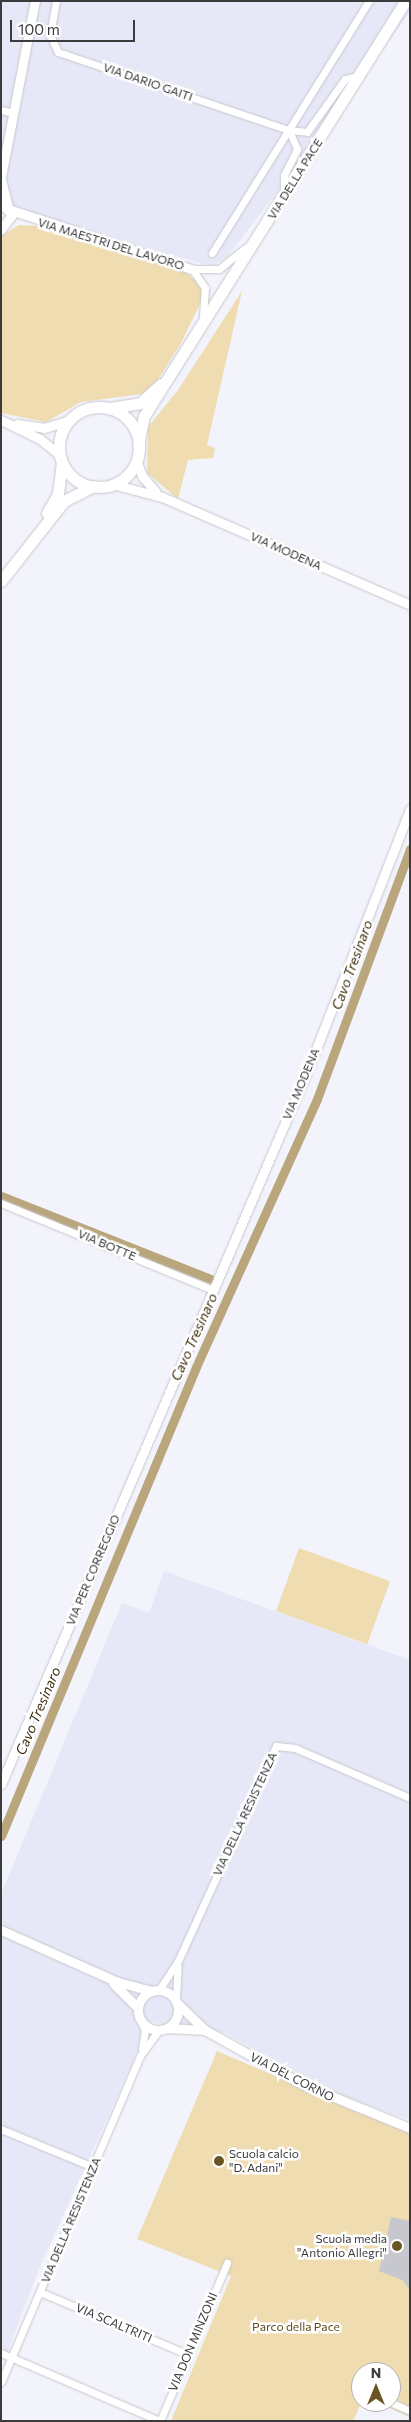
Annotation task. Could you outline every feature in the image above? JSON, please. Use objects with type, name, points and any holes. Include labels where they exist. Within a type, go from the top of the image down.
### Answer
[{"type":"main road","name":"VIA DELLA PACE","points":[[136,460],[144,416],[196,340],[405,1]]},
{"type":"main road","name":"VIA DELLA PACE","points":[[70,420],[87,409],[107,408],[140,402],[185,357]]},
{"type":"main road","name":"VIA DELLA PACE","points":[[107,408],[129,421],[138,444]]},
{"type":"main road","points":[[31,540],[58,494],[61,459],[60,436],[70,420]]},
{"type":"main road","points":[[61,459],[78,481],[93,486]]},
{"type":"main road","points":[[1,581],[31,540],[64,501],[93,486],[112,484],[130,472],[136,460]]},
{"type":"street","points":[[3,228],[7,207],[1,178],[35,1]]},
{"type":"street","name":"VIA DARIO GAITI","points":[[56,1],[50,34],[58,52],[289,130],[307,132],[345,79],[359,76]]},
{"type":"street","points":[[212,253],[369,1]]},
{"type":"street","points":[[1,110],[14,113]]},
{"type":"street","points":[[284,197],[284,175],[297,149],[289,130]]},
{"type":"street","name":"VIA MAESTRI DEL LAVORO","points":[[7,207],[30,220],[192,269]]},
{"type":"street","name":"VIA MAESTRI DEL LAVORO","points":[[3,228],[30,220]]},
{"type":"street","points":[[192,269],[224,266],[266,226]]},
{"type":"street","points":[[192,269],[203,282],[207,302],[196,340]]},
{"type":"street","points":[[3,421],[44,428],[70,420]]},
{"type":"street","points":[[3,421],[61,459]]},
{"type":"street","points":[[136,460],[145,480],[162,497]]},
{"type":"street","points":[[112,484],[162,497]]},
{"type":"street","name":"VIA MODENA","points":[[162,497],[410,605]]},
{"type":"street","name":"VIA MODENA","points":[[184,1357],[315,1051],[410,809]]},
{"type":"street","name":"VIA BOTTE","points":[[1,1203],[213,1290]]},
{"type":"street","name":"VIA PER CORREGGIO","points":[[1,1784],[184,1357]]},
{"type":"street","name":"VIA DELLA RESISTENZA","points":[[155,1990],[178,1961],[276,1746],[295,1748],[410,1798]]},
{"type":"street","name":"VIA DEL CORNO","points":[[1,1930],[104,1974],[155,1990],[177,2002],[205,2030],[321,2094],[410,2128]]},
{"type":"street","name":"VIA DELLA RESISTENZA","points":[[177,2002],[178,1961]]},
{"type":"street","name":"VIA DEL CORNO","points":[[104,1974],[138,2008]]},
{"type":"street","points":[[140,2018],[138,2008],[155,1990]]},
{"type":"street","points":[[163,2029],[178,2013],[177,2002]]},
{"type":"street","name":"VIA DELLA RESISTENZA","points":[[1,2382],[140,2056],[144,2030],[140,2018]]},
{"type":"street","name":"VIA DEL CORNO","points":[[140,2018],[163,2029],[205,2030]]},
{"type":"street","name":"VIA DELLA RESISTENZA","points":[[140,2056],[163,2029]]},
{"type":"street","points":[[1,2129],[93,2167]]},
{"type":"street","name":"VIA DON MINZONI","points":[[160,2421],[228,2263]]},
{"type":"street","name":"VIA SCALTRITI","points":[[40,2292],[188,2354]]},
{"type":"street","points":[[1,2353],[160,2421]]},
{"type":"shaded area","points":[[1,1],[410,1],[410,12],[227,257],[212,266],[1,208]]},
{"type":"shaded area","points":[[164,1571],[410,1660],[410,2120],[336,2094],[225,2033],[151,2022],[39,2269],[5,2358],[1,2356],[1,1894],[122,1603],[149,1613]]},
{"type":"green space","points":[[19,225],[38,226],[184,271],[201,285],[201,302],[180,345],[157,381],[142,394],[81,402],[46,422],[1,413],[1,236]]},
{"type":"green space","points":[[242,291],[207,445],[215,448],[213,458],[188,460],[178,499],[147,473],[148,427],[178,390]]},
{"type":"green space","points":[[299,1548],[390,1581],[367,1644],[276,1611]]},
{"type":"green space","name":"Parco della Pace","points":[[217,2051],[410,2134],[410,2417],[399,2412],[401,2412],[401,2362],[351,2362],[351,2412],[357,2412],[353,2421],[171,2421],[231,2276],[137,2239]]},
{"type":"building","name":"Scuola media \"Antonio Allegri\"","points":[[391,2217],[410,2221],[410,2290],[402,2280],[379,2271]]},
{"type":"waterway","name":"Cavo Tresinaro","points":[[1,1836],[196,1367],[317,1099],[410,849]]},
{"type":"waterway","points":[[1,1196],[211,1279]]},
{"type":"place","name":"Scuola calcio \"D. Adani\"","points":[[219,2161]]},
{"type":"place","name":"Scuola media \"Antonio Allegri\"","points":[[397,2246]]}]
